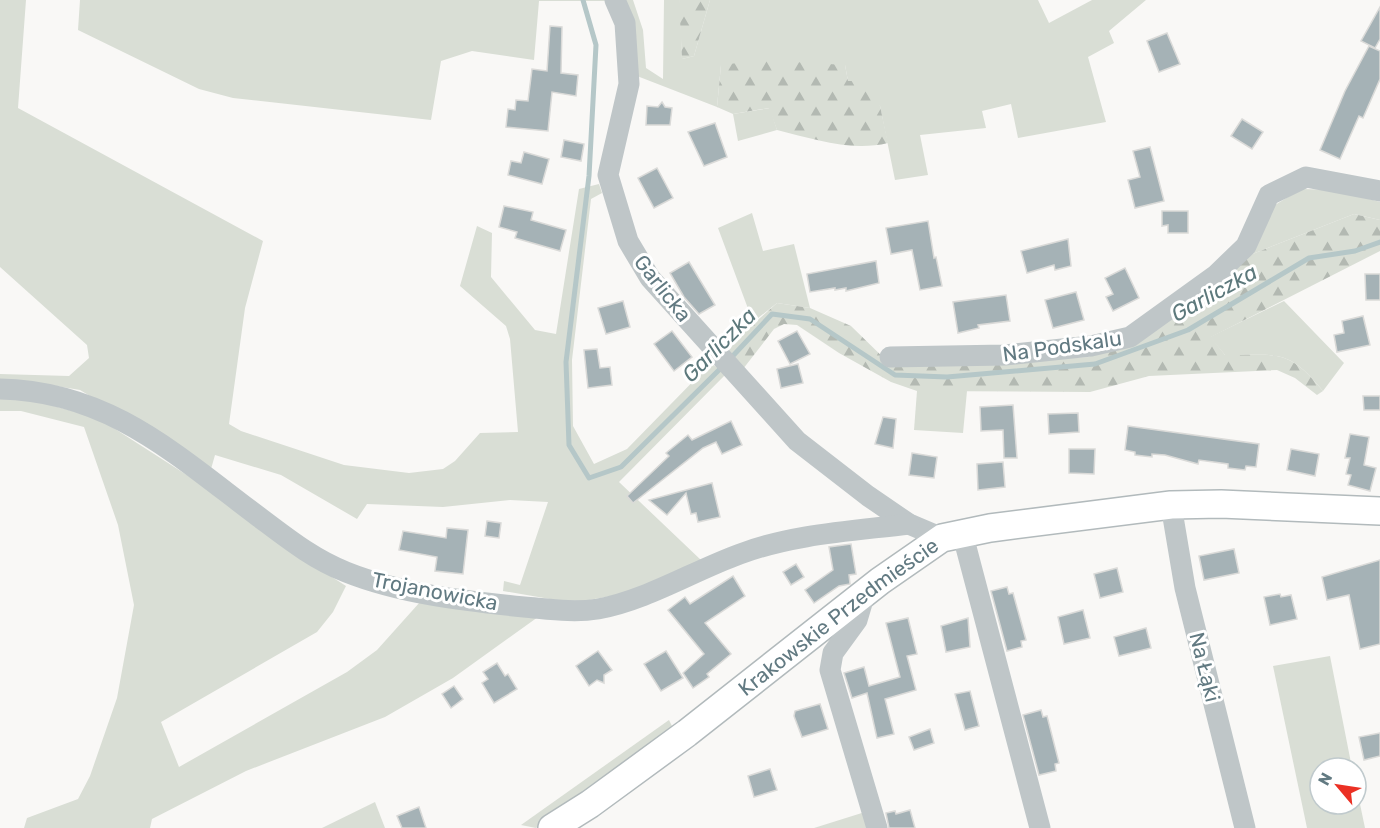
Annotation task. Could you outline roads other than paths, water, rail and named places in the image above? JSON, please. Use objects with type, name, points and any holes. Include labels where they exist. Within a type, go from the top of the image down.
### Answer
[{"type":"main road","name":"Krakowskie Przedmieście","points":[[552,828],[590,804],[687,733],[865,593],[952,535],[1171,506],[1221,504],[1380,511]]},
{"type":"street","name":"Garlicka","points":[[615,0],[625,22],[629,84],[608,175],[627,241],[650,278],[796,441],[909,524],[952,535]]},
{"type":"street","name":"Na Podskalu","points":[[890,357],[1005,355],[1091,346],[1130,338],[1216,275],[1246,246],[1269,195],[1306,177],[1380,191]]},
{"type":"street","name":"Trojanowicka","points":[[0,389],[56,394],[93,405],[171,452],[307,553],[345,572],[384,585],[489,603],[562,610],[597,609],[623,602],[742,553],[785,541],[909,524]]},
{"type":"street","name":"Na Łąki","points":[[1171,506],[1185,588],[1245,828]]},
{"type":"street","points":[[952,535],[1040,828]]},
{"type":"street","points":[[865,593],[857,620],[833,653],[830,670],[876,828]]},
{"type":"waterway","name":"Garliczka","points":[[583,0],[596,45],[589,176],[566,362],[569,445],[589,478],[621,467],[723,366]]},
{"type":"waterway","name":"Garliczka","points":[[729,360],[772,314],[810,319],[895,375],[947,377],[1095,364],[1188,330],[1309,258],[1355,251],[1380,242]]}]
